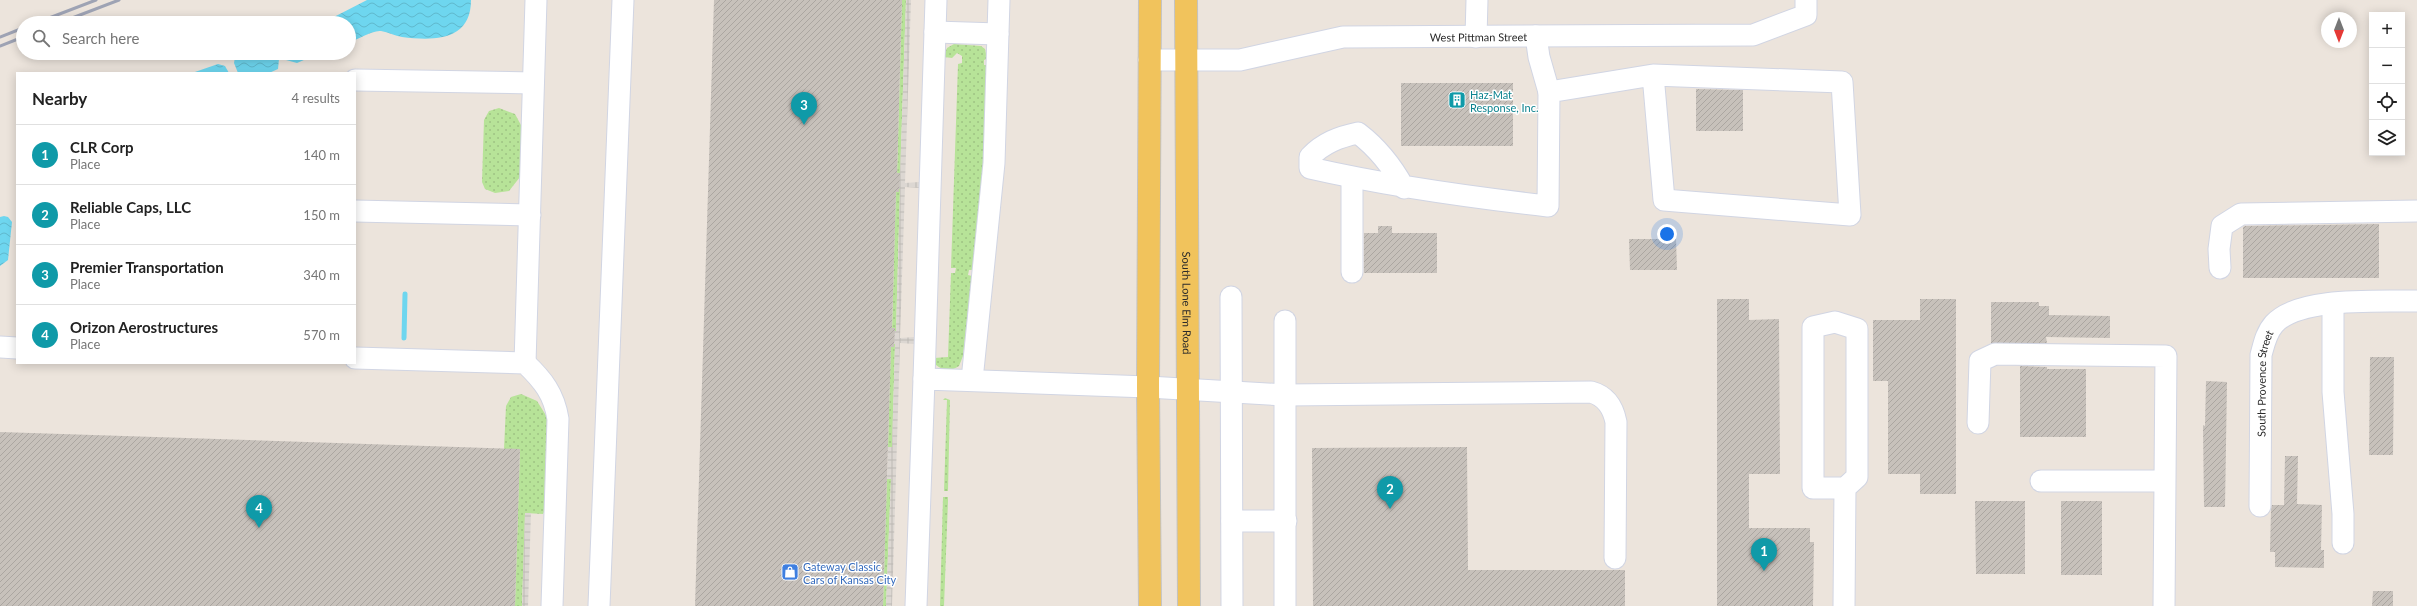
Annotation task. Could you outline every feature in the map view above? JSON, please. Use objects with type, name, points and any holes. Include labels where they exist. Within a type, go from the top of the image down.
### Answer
[{"type":"main road","points":[[1150,0],[1148,387],[1150,606]]},
{"type":"main road","name":"South Lone Elm Road","points":[[1186,0],[1186,389],[1189,606]]},
{"type":"street","points":[[525,363],[536,0]]},
{"type":"street","points":[[599,606],[623,0]]},
{"type":"street","points":[[916,606],[936,0]]},
{"type":"street","points":[[972,380],[992,184],[999,0]]},
{"type":"street","points":[[1476,37],[1477,0]]},
{"type":"street","name":"West Pittman Street","points":[[1149,60],[1240,60],[1343,37],[1753,35],[1806,8]]},
{"type":"street","points":[[935,32],[998,34]]},
{"type":"street","points":[[1404,188],[1390,163],[1372,144],[1358,133],[1340,137],[1318,148],[1310,157],[1310,168],[1352,178],[1404,188],[1548,206],[1549,92],[1539,57],[1536,36]]},
{"type":"street","points":[[1549,92],[1653,76],[1842,82],[1850,215],[1664,200],[1653,76]]},
{"type":"street","points":[[356,80],[533,83]]},
{"type":"street","points":[[1352,178],[1352,272]]},
{"type":"street","points":[[356,211],[530,215]]},
{"type":"street","points":[[2220,268],[2219,249],[2222,226],[2242,214],[2417,211]]},
{"type":"street","points":[[1231,296],[1232,606]]},
{"type":"street","name":"South Provence Street","points":[[2260,506],[2261,355],[2266,334],[2275,323],[2292,312],[2312,305],[2417,301]]},
{"type":"street","points":[[2331,304],[2334,392],[2343,514],[2343,543]]},
{"type":"street","points":[[1285,321],[1285,606]]},
{"type":"street","points":[[1844,606],[1845,488],[1857,477],[1857,329],[1835,322],[1813,327],[1813,488],[1845,488]]},
{"type":"street","points":[[0,347],[16,348]]},
{"type":"street","points":[[1978,423],[1980,361],[1995,354],[2166,356],[2163,481],[2164,606]]},
{"type":"street","points":[[356,358],[525,363],[541,379],[551,393],[558,419],[552,606]]},
{"type":"street","points":[[924,380],[972,380],[1148,387],[1286,395],[1584,392],[1600,395],[1609,404],[1616,422],[1615,558]]},
{"type":"street","points":[[2041,481],[2163,481]]},
{"type":"street","points":[[1232,521],[1286,521]]},
{"type":"green space","points":[[902,0],[906,0],[900,176],[897,176]]},
{"type":"green space","points":[[954,44],[981,46],[985,49],[987,59],[984,60],[984,65],[987,65],[983,175],[973,270],[969,270],[968,275],[972,276],[963,356],[959,366],[948,370],[936,365],[934,358],[948,357],[951,273],[955,273],[956,268],[951,268],[958,64],[962,63],[962,56],[957,53],[952,58],[944,57],[947,48]]},
{"type":"green space","points":[[499,108],[515,114],[522,127],[520,177],[509,191],[495,193],[485,189],[482,182],[484,120],[489,111]]},
{"type":"green space","points":[[896,189],[900,189],[896,331],[892,331]]},
{"type":"green space","points":[[891,343],[895,344],[892,447],[888,447]]},
{"type":"green space","points":[[521,394],[537,401],[547,417],[544,512],[543,514],[525,513],[522,606],[515,606],[520,449],[504,449],[506,406],[511,397]]},
{"type":"green space","points":[[945,398],[950,400],[948,491],[944,491],[947,400],[943,400]]},
{"type":"green space","points":[[887,479],[891,479],[886,606],[883,606]]},
{"type":"green space","points":[[943,497],[948,497],[948,501],[944,606],[940,606]]},
{"type":"shaded area","points":[[906,0],[911,0],[905,183],[919,182],[919,188],[905,187],[900,338],[915,337],[914,344],[900,343],[892,606],[886,606],[891,479],[887,479],[888,447],[892,447],[895,344],[891,343],[892,331],[896,331],[900,189],[896,189],[897,176],[900,176]]},
{"type":"shaded area","points":[[525,513],[531,513],[528,606],[522,606]]},
{"type":"water","points":[[367,0],[471,0],[469,14],[465,24],[458,31],[438,38],[414,38],[377,31],[356,39],[356,16],[336,16]]},
{"type":"water","points":[[234,60],[279,60],[278,69],[271,72],[238,72],[234,63]]},
{"type":"water","points":[[286,60],[304,60],[297,63]]},
{"type":"water","points":[[218,64],[225,66],[228,72],[195,72]]},
{"type":"water","points":[[0,217],[8,217],[12,222],[8,260],[0,266]]},
{"type":"building","points":[[714,0],[902,0],[897,173],[900,173],[899,192],[896,192],[892,328],[895,328],[894,347],[891,347],[883,606],[695,606]]},
{"type":"building","name":"Haz-Mat Response, Inc.","points":[[1401,83],[1513,83],[1513,146],[1401,146]]},
{"type":"building","points":[[1696,89],[1743,90],[1743,131],[1696,131]]},
{"type":"building","points":[[2379,224],[2379,278],[2243,278],[2243,227],[2245,226]]},
{"type":"building","points":[[1378,226],[1392,226],[1392,233],[1437,233],[1437,273],[1364,273],[1364,233],[1378,233]]},
{"type":"building","points":[[1629,239],[1676,239],[1677,270],[1630,270]]},
{"type":"building","points":[[1717,299],[1749,299],[1749,320],[1779,319],[1780,474],[1749,474],[1749,528],[1810,528],[1810,542],[1814,542],[1813,606],[1717,606]]},
{"type":"building","points":[[1920,299],[1956,299],[1956,494],[1920,494],[1920,474],[1888,474],[1888,381],[1873,381],[1873,320],[1920,320]]},
{"type":"building","points":[[1991,302],[2039,302],[2039,306],[2049,306],[2049,315],[2110,316],[2110,338],[2046,337],[2047,343],[1991,343]]},
{"type":"building","points":[[2370,357],[2394,357],[2393,455],[2369,455]]},
{"type":"building","points":[[2020,366],[2047,367],[2047,369],[2086,369],[2086,437],[2020,437]]},
{"type":"building","points":[[2206,381],[2227,382],[2225,507],[2204,507],[2203,425],[2205,426]]},
{"type":"building","points":[[0,432],[520,449],[515,606],[0,606]]},
{"type":"building","points":[[1467,447],[1468,570],[1625,570],[1625,606],[1313,606],[1312,448]]},
{"type":"building","points":[[2285,456],[2298,456],[2297,504],[2322,505],[2321,550],[2324,550],[2324,568],[2275,567],[2275,552],[2270,552],[2271,509],[2272,505],[2284,505]]},
{"type":"building","points":[[1975,501],[2025,501],[2025,574],[1976,574]]},
{"type":"building","points":[[2061,501],[2102,501],[2102,575],[2061,575]]},
{"type":"building","points":[[2373,591],[2393,591],[2393,606],[2372,606]]},
{"type":"waterway","points":[[404,338],[405,294]]},
{"type":"railway","points":[[54,16],[96,0]]},
{"type":"railway","points":[[77,16],[119,0]]},
{"type":"railway","points":[[0,37],[16,31]]},
{"type":"railway","points":[[0,46],[16,40]]},
{"type":"place","name":"Haz-Mat Response, Inc.","points":[[1457,100]]},
{"type":"place","name":"Premier Transportation","points":[[804,125]]},
{"type":"place","name":"Reliable Caps, LLC","points":[[1390,509]]},
{"type":"place","name":"Orizon Aerostructures","points":[[259,528]]},
{"type":"place","name":"CLR Corp","points":[[1764,571]]},
{"type":"place","name":"Gateway Classic Cars of Kansas City","points":[[790,572]]}]
